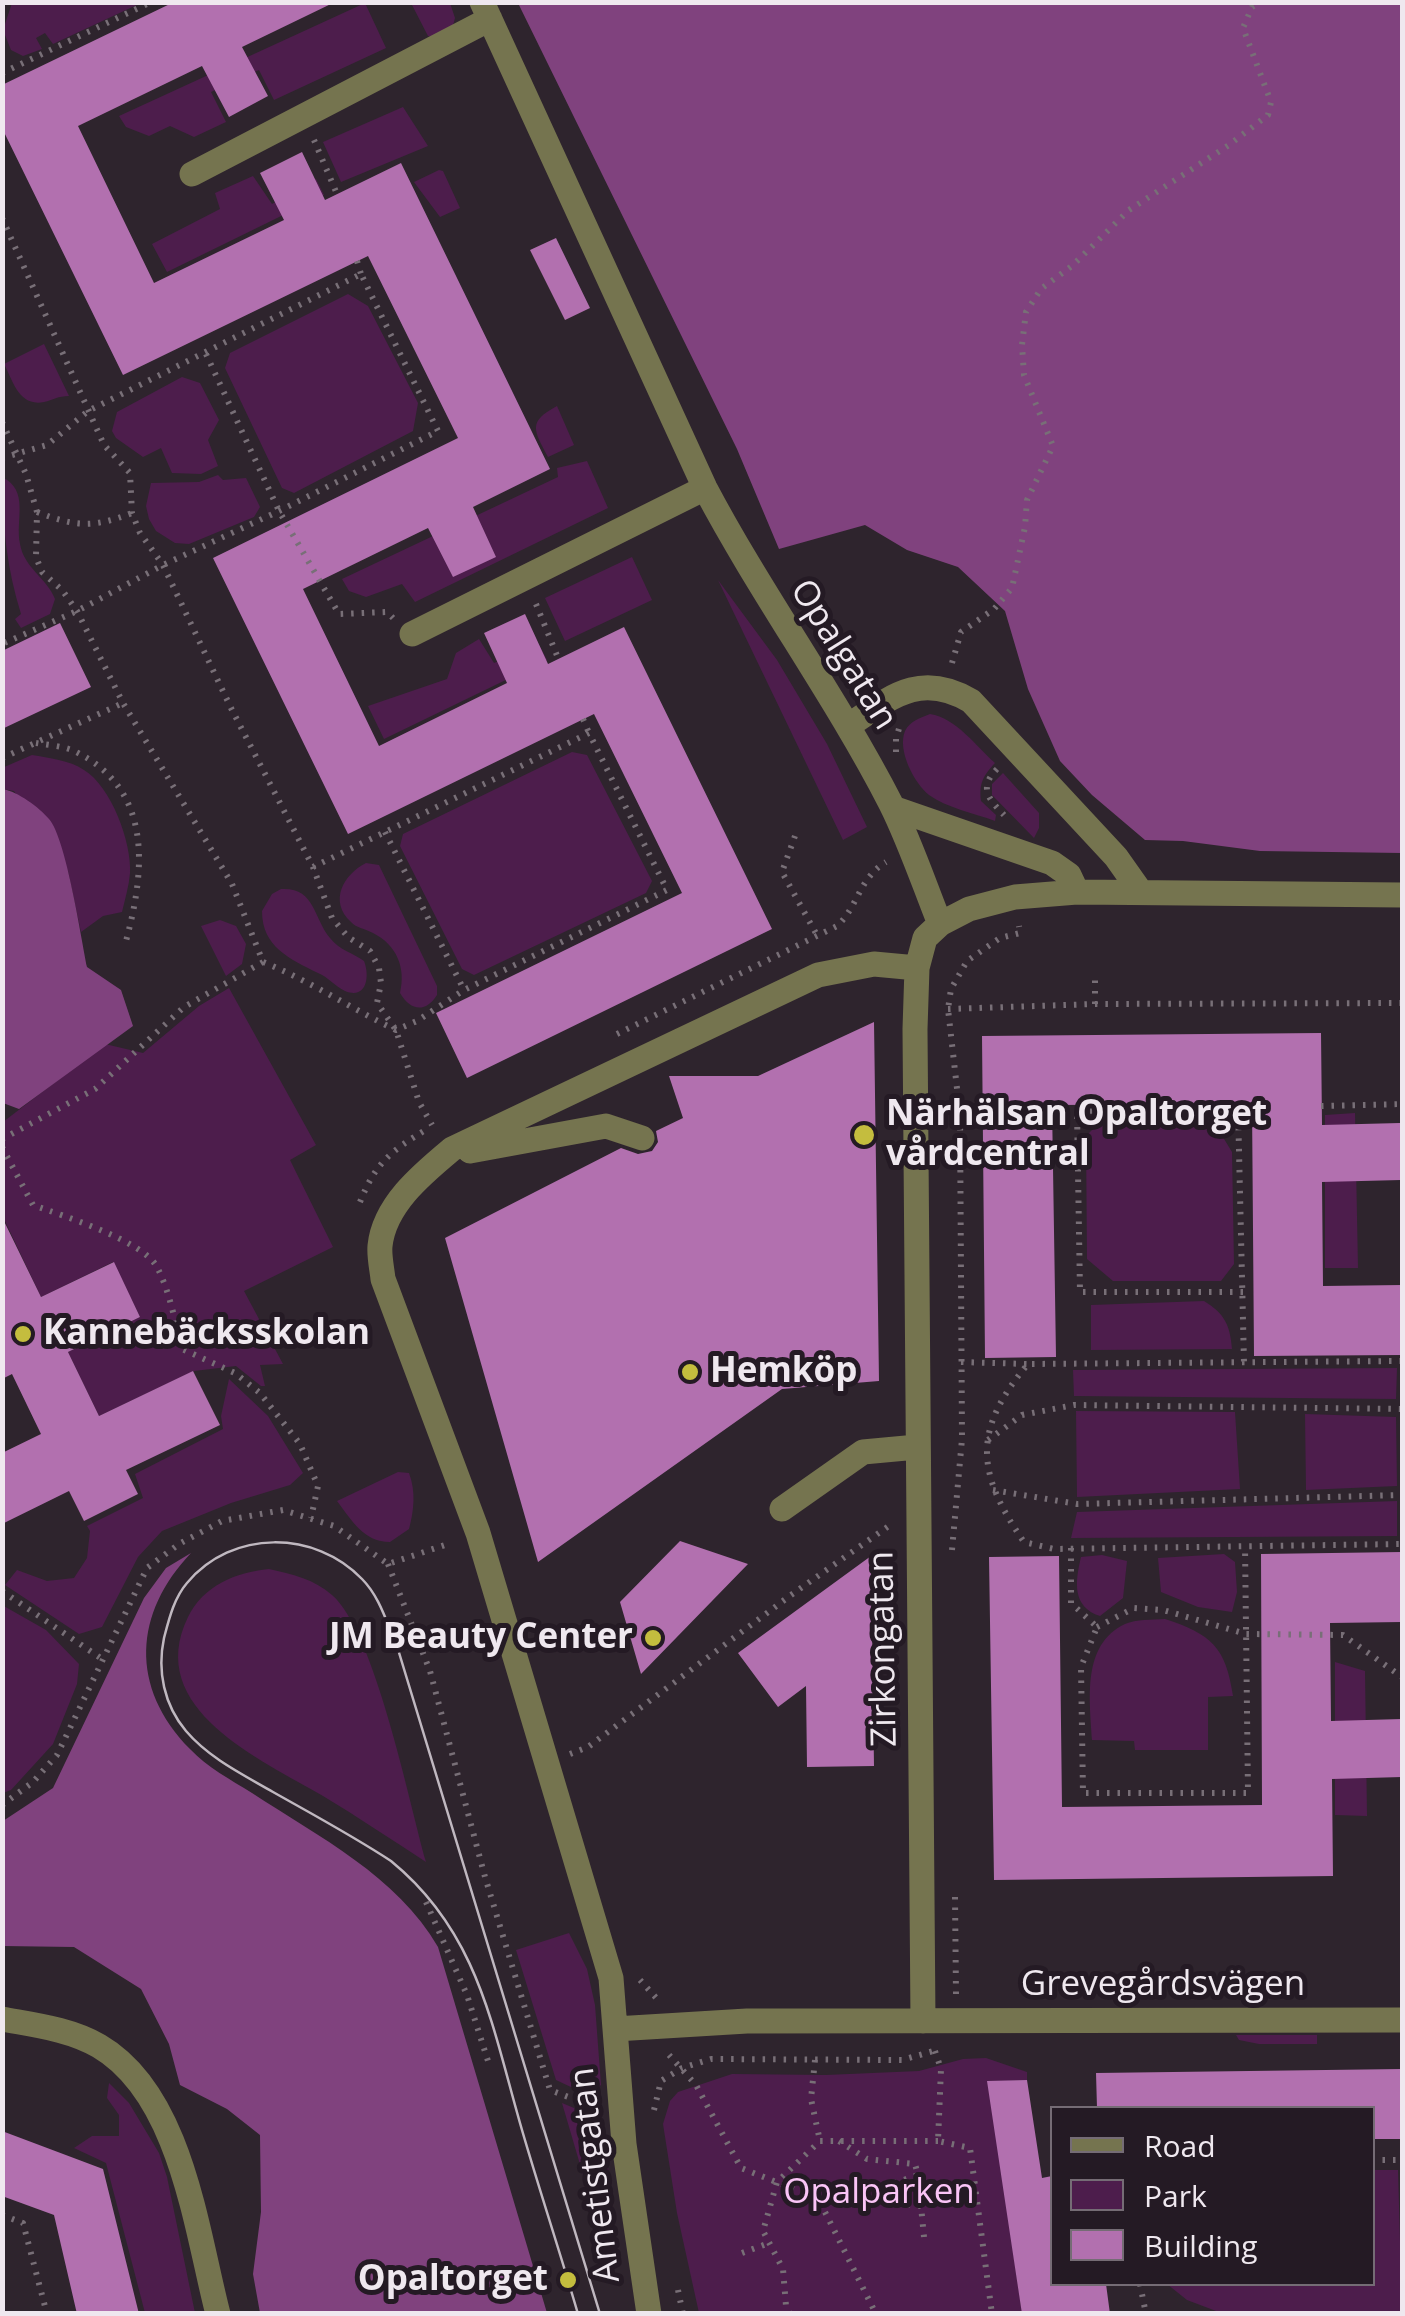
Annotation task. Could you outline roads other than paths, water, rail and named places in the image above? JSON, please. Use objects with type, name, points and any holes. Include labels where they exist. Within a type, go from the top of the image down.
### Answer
[{"type":"street","points":[[192,174],[303,116],[486,11]]},
{"type":"street","name":"Opalgatan","points":[[486,11],[705,488],[740,554],[848,726],[893,808],[940,924]]},
{"type":"street","points":[[412,634],[705,488]]},
{"type":"street","points":[[848,726],[906,690],[927,686],[951,689],[971,700],[1116,857],[1140,891]]},
{"type":"street","points":[[893,808],[1052,863],[1069,875],[1077,892]]},
{"type":"street","points":[[917,968],[925,938],[940,924],[969,909],[1015,898],[1140,891],[1402,895]]},
{"type":"street","name":"Ametistgatan","points":[[648,2314],[621,2108],[611,1978],[478,1534],[383,1279],[380,1245],[392,1208],[441,1158],[469,1140],[818,975],[874,964],[917,968]]},
{"type":"street","name":"Zirkongatan","points":[[917,968],[923,2020]]},
{"type":"street","points":[[441,1158],[537,1136],[606,1126],[642,1138]]},
{"type":"street","points":[[782,1509],[863,1452],[917,1447]]},
{"type":"street","points":[[2,2019],[58,2030],[99,2046],[135,2077],[164,2118],[218,2314]]},
{"type":"street","points":[[615,2029],[746,2020],[923,2020]]},
{"type":"street","name":"Grevegårdsvägen","points":[[923,2020],[1402,2020]]},
{"type":"tram line","points":[[578,2314],[491,2019],[463,1951],[444,1919],[421,1889],[391,1861],[215,1757],[195,1741],[172,1710],[161,1663],[172,1609],[187,1583],[227,1553],[274,1542],[321,1551],[362,1579],[378,1602],[397,1646],[600,2314]]},
{"type":"place","name":"Närhälsan Opaltorget vårdcentral","points":[[864,1135]]},
{"type":"place","name":"Kannebäcksskolan","points":[[23,1334]]},
{"type":"place","name":"Hemköp","points":[[690,1372]]},
{"type":"place","name":"JM Beauty Center","points":[[653,1638]]},
{"type":"place","name":"Opaltorget","points":[[568,2280]]},
{"type":"park label","name":"Opalparken","points":[[879,2193]]}]
